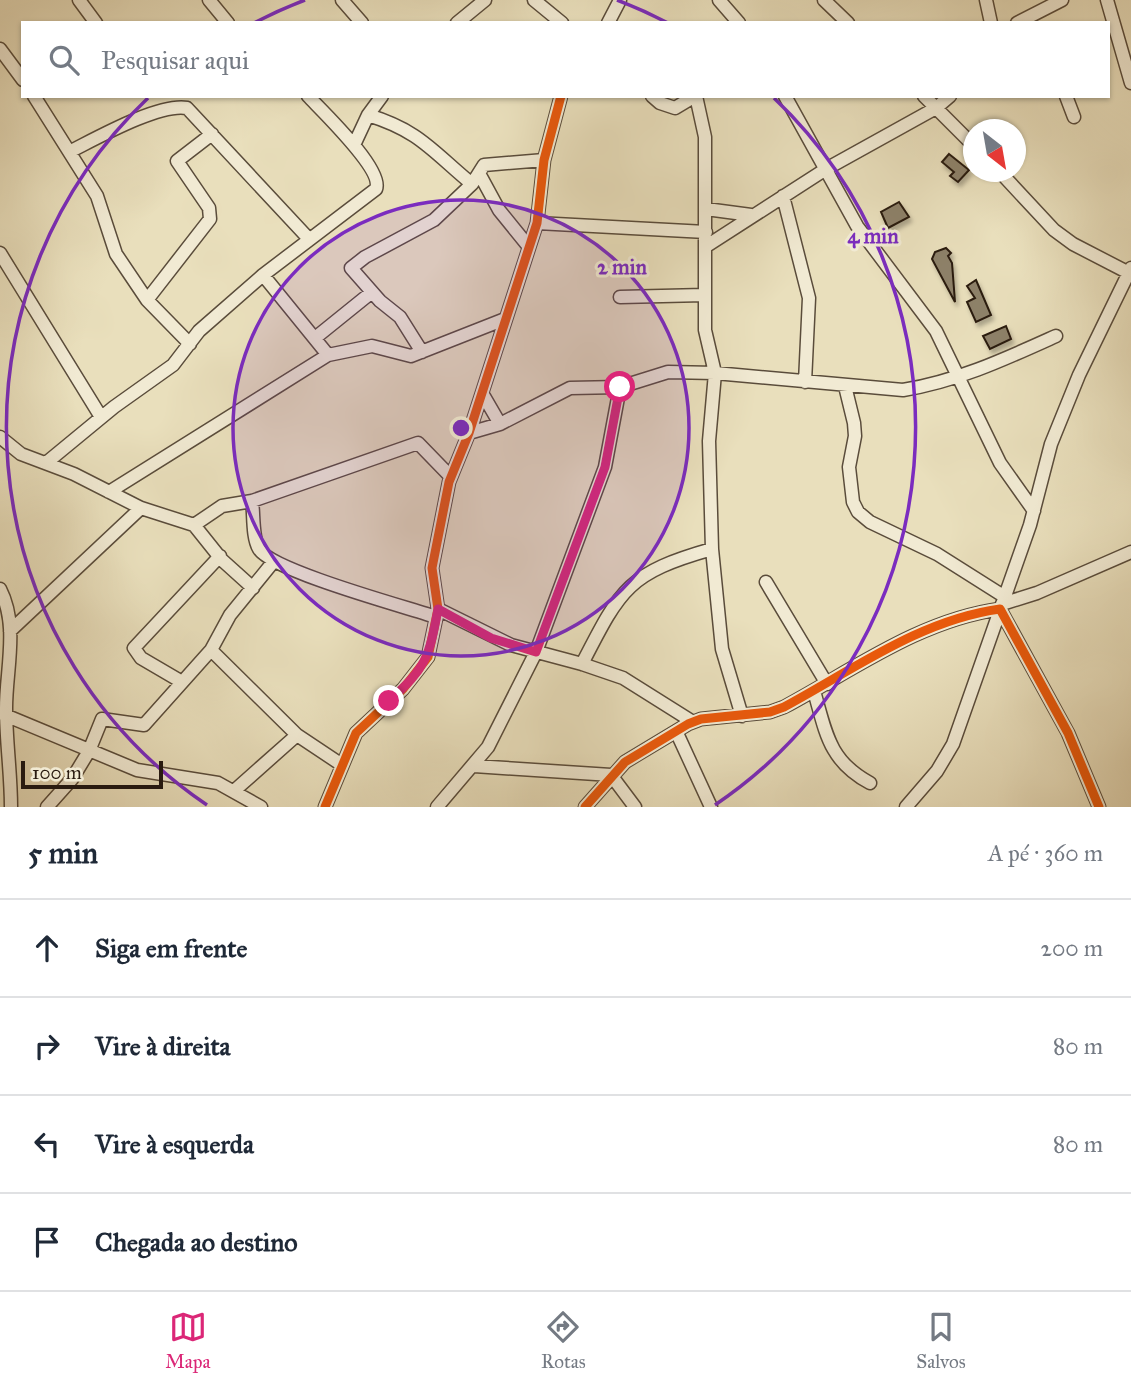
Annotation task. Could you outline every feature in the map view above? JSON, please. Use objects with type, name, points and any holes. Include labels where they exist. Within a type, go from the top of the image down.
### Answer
[{"type":"street","points":[[79,0],[95,21]]},
{"type":"street","points":[[209,0],[226,21]]},
{"type":"street","points":[[342,0],[360,21]]},
{"type":"street","points":[[459,21],[485,0]]},
{"type":"street","points":[[534,0],[560,21]]},
{"type":"street","points":[[609,21],[620,0]]},
{"type":"street","points":[[719,0],[737,21]]},
{"type":"street","points":[[824,0],[846,21]]},
{"type":"street","points":[[986,0],[991,21]]},
{"type":"street","points":[[1035,18],[1062,0]]},
{"type":"street","points":[[1107,0],[1131,83]]},
{"type":"street","points":[[0,49],[21,77]]},
{"type":"street","points":[[35,98],[71,151],[102,206],[111,246],[146,300],[190,344]]},
{"type":"street","points":[[46,463],[101,417],[173,365],[200,331],[263,275],[378,185],[354,145],[310,98]]},
{"type":"street","points":[[354,145],[368,115],[381,98]]},
{"type":"street","points":[[325,807],[355,733],[423,667],[432,644],[437,613],[432,568],[451,477],[470,433],[537,223],[544,160],[560,98]]},
{"type":"street","points":[[654,98],[674,108],[692,98]]},
{"type":"street","points":[[696,98],[705,137],[705,330],[715,373],[709,441],[712,549],[722,649],[742,716]]},
{"type":"street","points":[[786,98],[857,226],[936,331],[1000,463],[1034,511]]},
{"type":"street","points":[[926,98],[963,135]]},
{"type":"street","points":[[705,247],[751,215],[826,169],[936,108],[948,98]]},
{"type":"street","points":[[1067,98],[1074,117]]},
{"type":"street","points":[[71,151],[107,133],[179,106],[192,111],[309,239]]},
{"type":"street","points":[[368,115],[399,124],[476,179],[528,247]]},
{"type":"street","points":[[146,300],[210,219],[209,208],[177,161],[212,134]]},
{"type":"street","points":[[422,352],[400,317],[352,272],[352,265],[434,220],[476,179],[488,163],[544,160]]},
{"type":"street","points":[[906,807],[948,756],[1034,511],[1051,444],[1079,375],[1130,272],[1073,244],[1054,230],[1009,182]]},
{"type":"street","points":[[783,197],[809,298],[805,382]]},
{"type":"street","points":[[706,209],[751,215]]},
{"type":"street","points":[[537,223],[706,232]]},
{"type":"street","points":[[0,253],[101,417]]},
{"type":"street","points":[[263,275],[328,355]]},
{"type":"street","points":[[315,338],[372,292]]},
{"type":"street","points":[[620,297],[704,295]]},
{"type":"street","points":[[109,492],[328,355],[372,346],[404,355],[422,352],[505,319]]},
{"type":"street","points":[[470,433],[500,424],[570,388],[620,387],[668,372],[715,373],[903,390],[959,378],[1056,336]]},
{"type":"street","points":[[845,386],[854,423],[855,436],[849,467],[853,502],[858,512],[870,522],[937,554],[1003,604],[1068,733],[1098,807]]},
{"type":"street","points":[[437,807],[474,766],[506,715],[536,652],[605,467],[620,387]]},
{"type":"street","points":[[482,393],[500,424]]},
{"type":"street","points":[[0,437],[21,454],[141,508],[194,525],[220,556],[253,588]]},
{"type":"street","points":[[194,525],[222,506],[253,501],[418,443],[451,477]]},
{"type":"street","points":[[253,501],[257,546],[274,561],[297,573],[437,613],[491,638],[623,678],[693,722]]},
{"type":"street","points":[[10,631],[141,508]]},
{"type":"street","points":[[582,664],[614,605],[630,584],[657,567],[712,549]]},
{"type":"street","points":[[585,807],[611,775],[693,722],[769,712],[940,624],[1037,593],[1131,552]]},
{"type":"street","points":[[182,682],[141,658],[134,648],[220,556]]},
{"type":"street","points":[[47,807],[72,779],[89,751],[102,719],[142,726],[211,650],[230,615],[274,561]]},
{"type":"street","points":[[766,582],[827,684]]},
{"type":"street","points":[[3,595],[26,615]]},
{"type":"street","points":[[3,595],[10,631],[3,715],[7,799]]},
{"type":"street","points":[[211,650],[297,734],[342,765]]},
{"type":"street","points":[[814,691],[831,748],[852,774],[870,783]]},
{"type":"street","points":[[3,715],[89,751],[156,775],[200,779],[235,790],[261,807]]},
{"type":"street","points":[[676,732],[711,807]]},
{"type":"street","points":[[235,790],[297,734]]},
{"type":"street","points":[[474,766],[611,775],[635,807]]},
{"type":"building","points":[[949,154],[963,165],[963,177],[958,182],[950,176],[954,172],[942,162]]},
{"type":"building","points":[[899,202],[909,217],[888,228],[881,212]]},
{"type":"building","points":[[946,248],[951,253],[948,256],[952,263],[955,302],[932,259],[935,252]]},
{"type":"building","points":[[976,280],[991,315],[976,322],[967,302],[975,298],[967,286]]},
{"type":"building","points":[[1006,326],[1011,339],[990,349],[983,336]]},
{"type":"cycle path","points":[[325,807],[356,733],[403,689],[428,657],[438,609],[432,568],[449,482],[469,433],[537,223],[544,160],[560,98]]},
{"type":"cycle path","points":[[585,807],[625,762],[688,724],[701,719],[770,712],[784,707],[915,635],[971,615],[1000,609],[1068,733],[1099,807]]},
{"type":"route","points":[[389,701],[423,667],[432,644],[438,609],[491,638],[536,652],[605,467],[620,387]]}]
